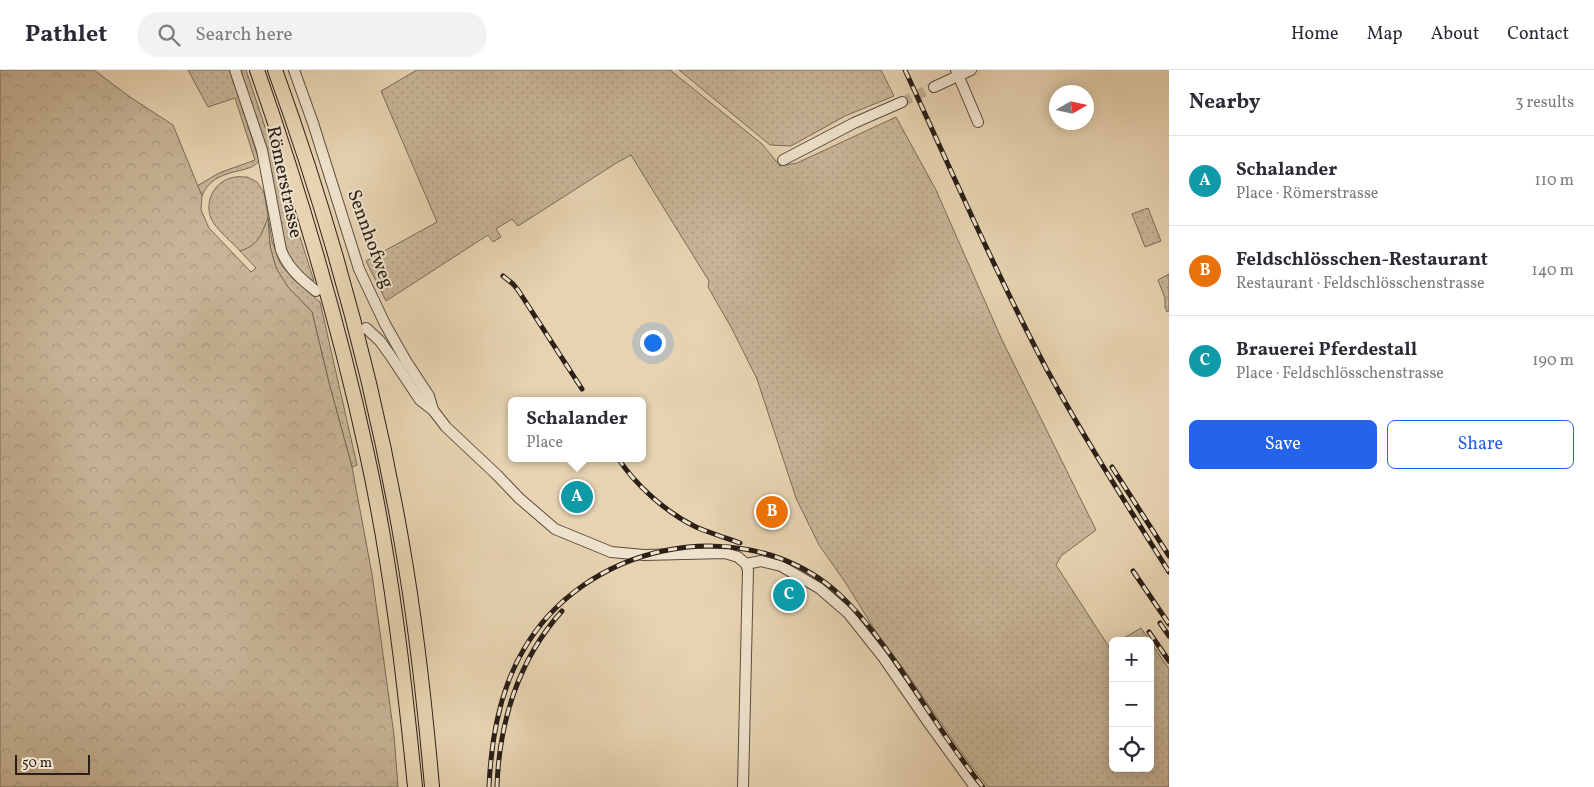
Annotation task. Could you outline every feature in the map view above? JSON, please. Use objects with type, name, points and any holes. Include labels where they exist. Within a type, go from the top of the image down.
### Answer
[{"type":"highway","points":[[257,70],[318,259],[338,332],[367,455],[391,584],[415,787]]},
{"type":"highway","points":[[275,70],[309,168],[336,258],[356,331],[384,452],[409,590],[419,658],[432,787]]},
{"type":"street","name":"Römerstrasse","points":[[234,70],[262,150],[280,250],[294,272],[316,291]]},
{"type":"street","name":"Sennhofweg","points":[[294,70],[313,123],[359,269],[385,324],[429,396],[433,410]]},
{"type":"street","points":[[934,88],[958,73],[971,70]]},
{"type":"street","points":[[958,73],[978,122]]},
{"type":"street","points":[[783,160],[854,123],[902,102]]},
{"type":"street","points":[[366,328],[380,341],[420,400],[433,410],[446,427],[519,498],[555,529],[611,552],[644,555],[725,553],[738,557],[746,564],[748,570],[743,787]]},
{"type":"street","points":[[746,564],[762,561],[781,566],[819,588],[848,613],[883,657],[975,787]]},
{"type":"green space","points":[[0,70],[94,70],[130,97],[173,125],[202,196],[201,210],[209,228],[251,272],[256,268],[240,251],[251,246],[258,239],[268,218],[270,246],[276,268],[288,287],[312,312],[352,467],[372,574],[394,735],[398,787],[0,787]]},
{"type":"green space","points":[[188,70],[230,70],[259,160],[249,168],[223,175],[215,180],[208,186],[202,196],[197,186],[219,173],[255,160],[235,98],[208,107]]},
{"type":"green space","points":[[239,70],[246,70],[314,281],[295,267],[286,251],[280,230],[272,176],[265,149]]},
{"type":"green space","points":[[417,70],[670,70],[762,144],[780,166],[797,163],[896,117],[936,190],[1002,340],[1096,530],[1061,556],[1056,565],[1109,647],[1109,772],[1154,772],[1154,647],[1169,669],[1169,787],[988,787],[966,759],[903,668],[885,646],[845,582],[819,545],[796,498],[757,379],[708,287],[709,281],[631,155],[518,226],[512,219],[496,229],[501,237],[493,242],[488,235],[386,301],[366,261],[437,222],[381,91]]},
{"type":"green space","points":[[679,70],[881,70],[894,96],[845,116],[791,146],[770,145]]},
{"type":"green space","points":[[233,177],[247,177],[257,182],[264,192],[272,241],[280,263],[292,278],[320,302],[357,465],[352,467],[312,312],[288,287],[276,268],[270,246],[268,220],[259,239],[253,245],[240,251],[219,230],[210,216],[209,202],[214,190],[224,181]]},
{"type":"green space","points":[[1148,208],[1161,241],[1145,247],[1132,214]]},
{"type":"green space","points":[[1169,274],[1169,311],[1167,312],[1165,298],[1158,280]]},
{"type":"green space","points":[[1141,628],[1147,637],[1126,637]]},
{"type":"tunnel","points":[[902,102],[934,87]]},
{"type":"railway","points":[[905,70],[991,257],[1046,368],[1091,446],[1169,572]]},
{"type":"railway","points":[[503,276],[518,290],[582,389]]},
{"type":"railway","points":[[621,462],[633,478],[652,497],[674,514],[696,527],[740,543]]},
{"type":"railway","points":[[1112,467],[1169,556]]},
{"type":"railway","points":[[489,787],[492,752],[503,698],[524,649],[550,614],[583,586],[620,565],[662,551],[704,546],[747,549],[789,562],[837,592],[863,619],[879,640],[983,787]]},
{"type":"railway","points":[[1133,571],[1169,624]]},
{"type":"railway","points":[[497,787],[502,739],[514,693],[534,650],[562,611]]},
{"type":"railway","points":[[1160,623],[1169,636]]},
{"type":"railway","points":[[1149,632],[1169,661]]},
{"type":"place","name":"Schalander","points":[[577,497]]},
{"type":"place","name":"Feldschlösschen-Restaurant","points":[[772,512]]},
{"type":"place","name":"Brauerei Pferdestall","points":[[789,595]]}]
